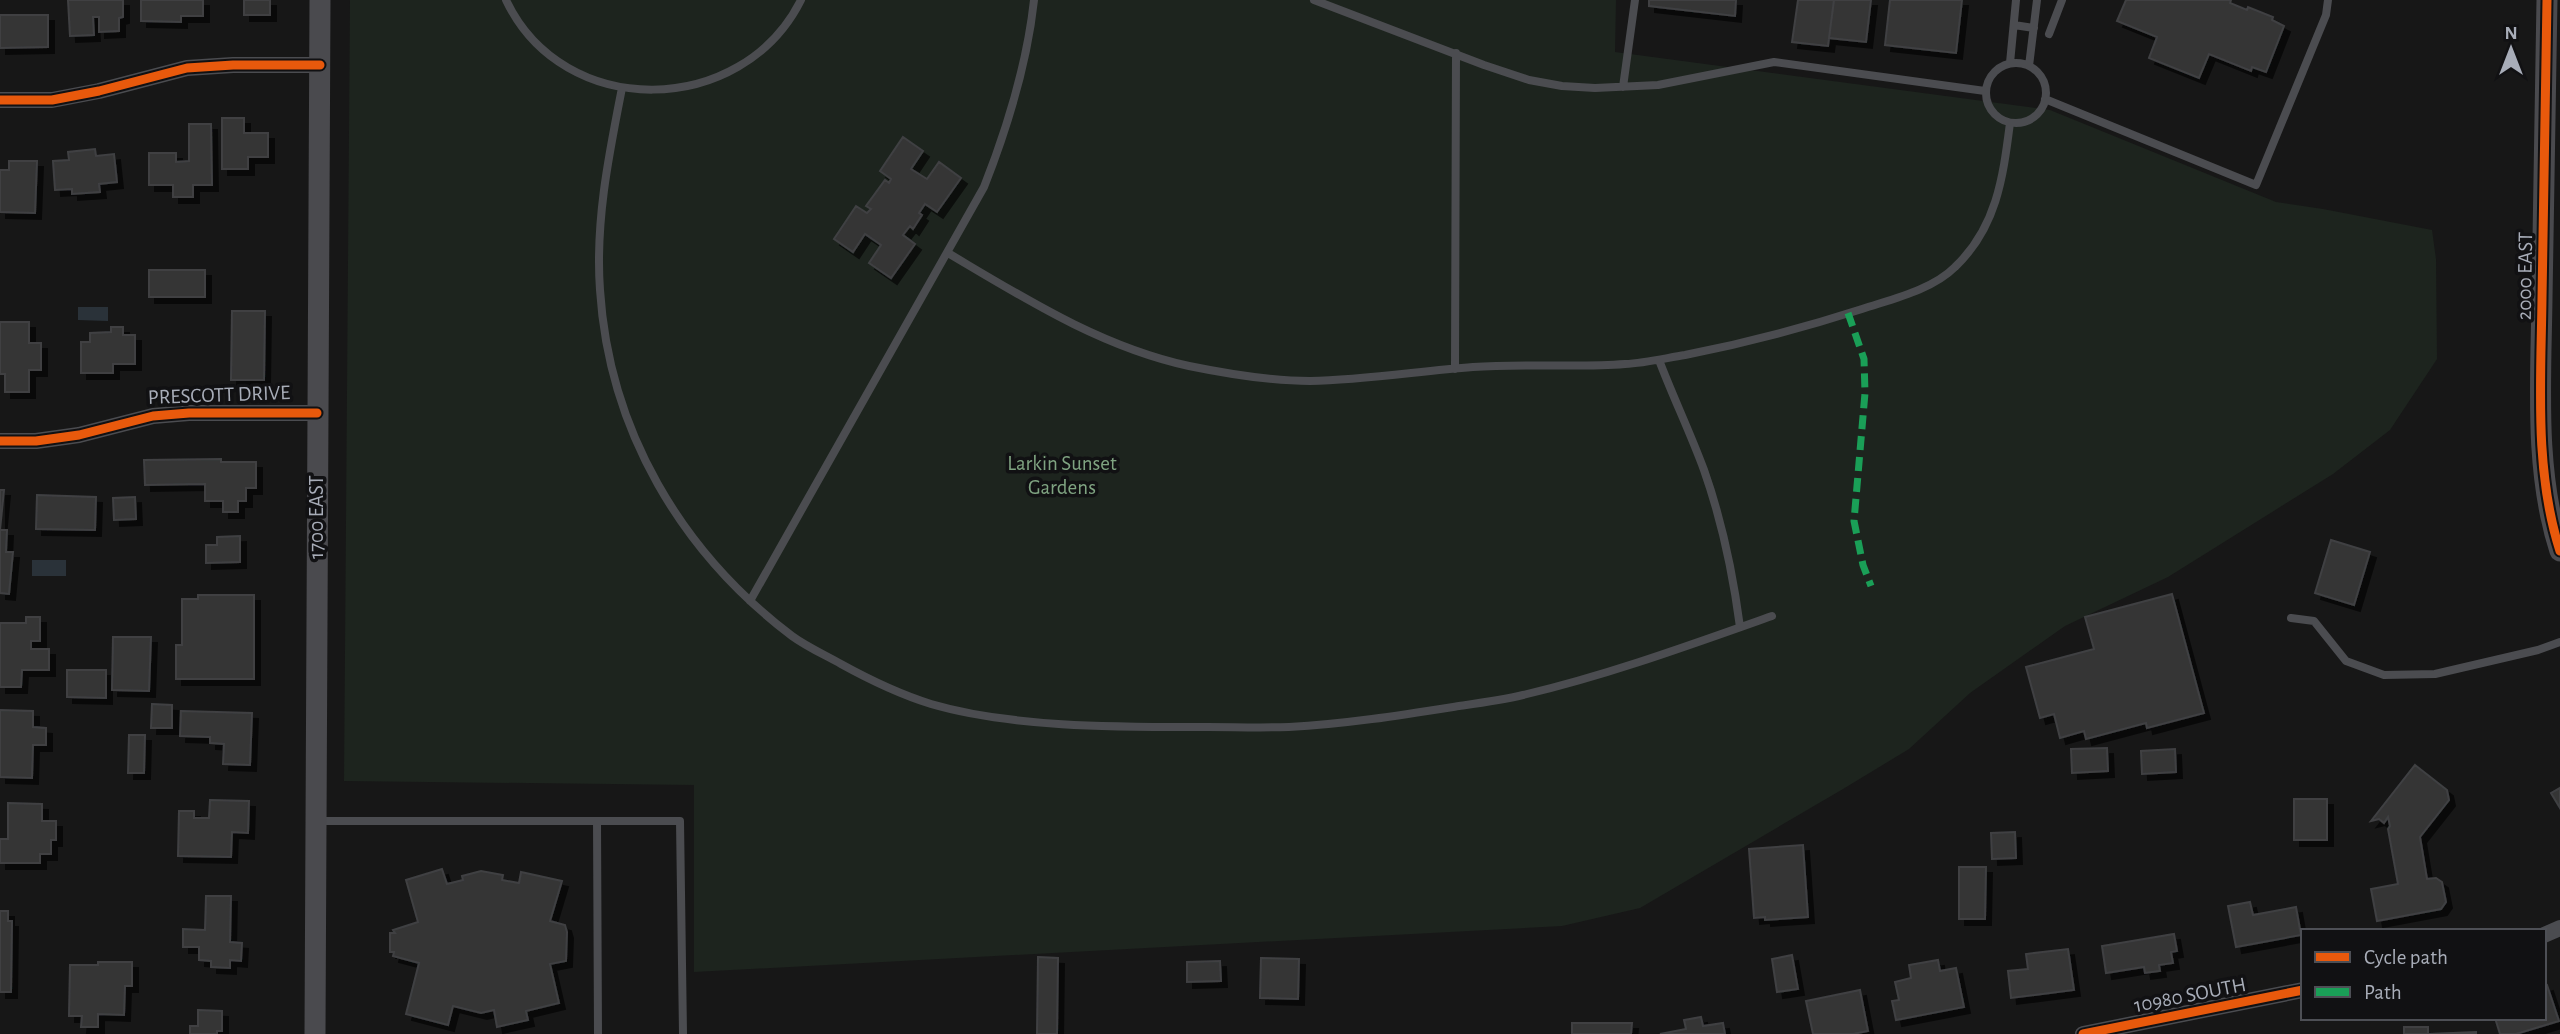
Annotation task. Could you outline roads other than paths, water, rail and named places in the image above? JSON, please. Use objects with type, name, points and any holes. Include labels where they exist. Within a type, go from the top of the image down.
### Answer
[{"type":"main road","name":"1700 EAST","points":[[315,1034],[320,0]]},
{"type":"main road","name":"2000 EAST","points":[[2547,0],[2553,87],[2541,366],[2546,485],[2559,542]]},
{"type":"street","points":[[0,100],[52,100],[187,68],[320,65]]},
{"type":"street","name":"PRESCOTT DRIVE","points":[[0,441],[36,441],[79,435],[153,416],[317,414]]},
{"type":"street","name":"10980 SOUTH","points":[[2083,1034],[2301,990]]},
{"type":"lane","points":[[506,0],[535,43],[556,61],[583,76],[622,88],[662,91],[702,84],[733,71],[761,51],[782,30],[801,0]]},
{"type":"lane","points":[[750,601],[984,187],[1004,135],[1025,57],[1034,0]]},
{"type":"lane","points":[[1314,0],[1530,80],[1562,86],[1623,88],[1658,85],[1774,62],[1985,91]]},
{"type":"lane","points":[[1623,88],[1634,0]]},
{"type":"lane","points":[[2010,63],[2016,0]]},
{"type":"lane","points":[[2029,66],[2037,0]]},
{"type":"lane","points":[[2049,34],[2063,0]]},
{"type":"lane","points":[[2045,99],[2256,185],[2326,15],[2328,0]]},
{"type":"lane","points":[[2014,25],[2034,28]]},
{"type":"lane","points":[[1455,369],[1456,53]]},
{"type":"lane","points":[[2010,63],[2029,66],[2043,80],[2045,99],[2035,116],[2018,123],[2010,123],[1991,110],[1985,91],[1993,73],[2010,63]]},
{"type":"lane","points":[[622,88],[603,195],[600,289],[605,335],[615,381],[649,471],[666,501],[704,554],[750,601],[795,638],[897,692],[932,704],[1005,719],[1167,727],[1287,727],[1390,718],[1520,696],[1639,663],[1772,616]]},
{"type":"lane","points":[[948,253],[1070,324],[1127,347],[1187,366],[1247,376],[1307,381],[1455,369],[1628,364],[1731,346],[1799,329],[1900,296],[1927,285],[1954,269],[1986,228],[1997,202],[2010,123]]},
{"type":"lane","points":[[1658,360],[1704,469],[1723,528],[1740,627]]},
{"type":"lane","points":[[2291,618],[2314,621],[2346,661],[2384,675],[2435,674],[2538,650],[2560,642]]},
{"type":"lane","points":[[315,821],[680,821],[683,1034]]},
{"type":"lane","points":[[597,821],[598,1034]]},
{"type":"park label","name":"Larkin Sunset Gardens","points":[[1062,475]]}]
